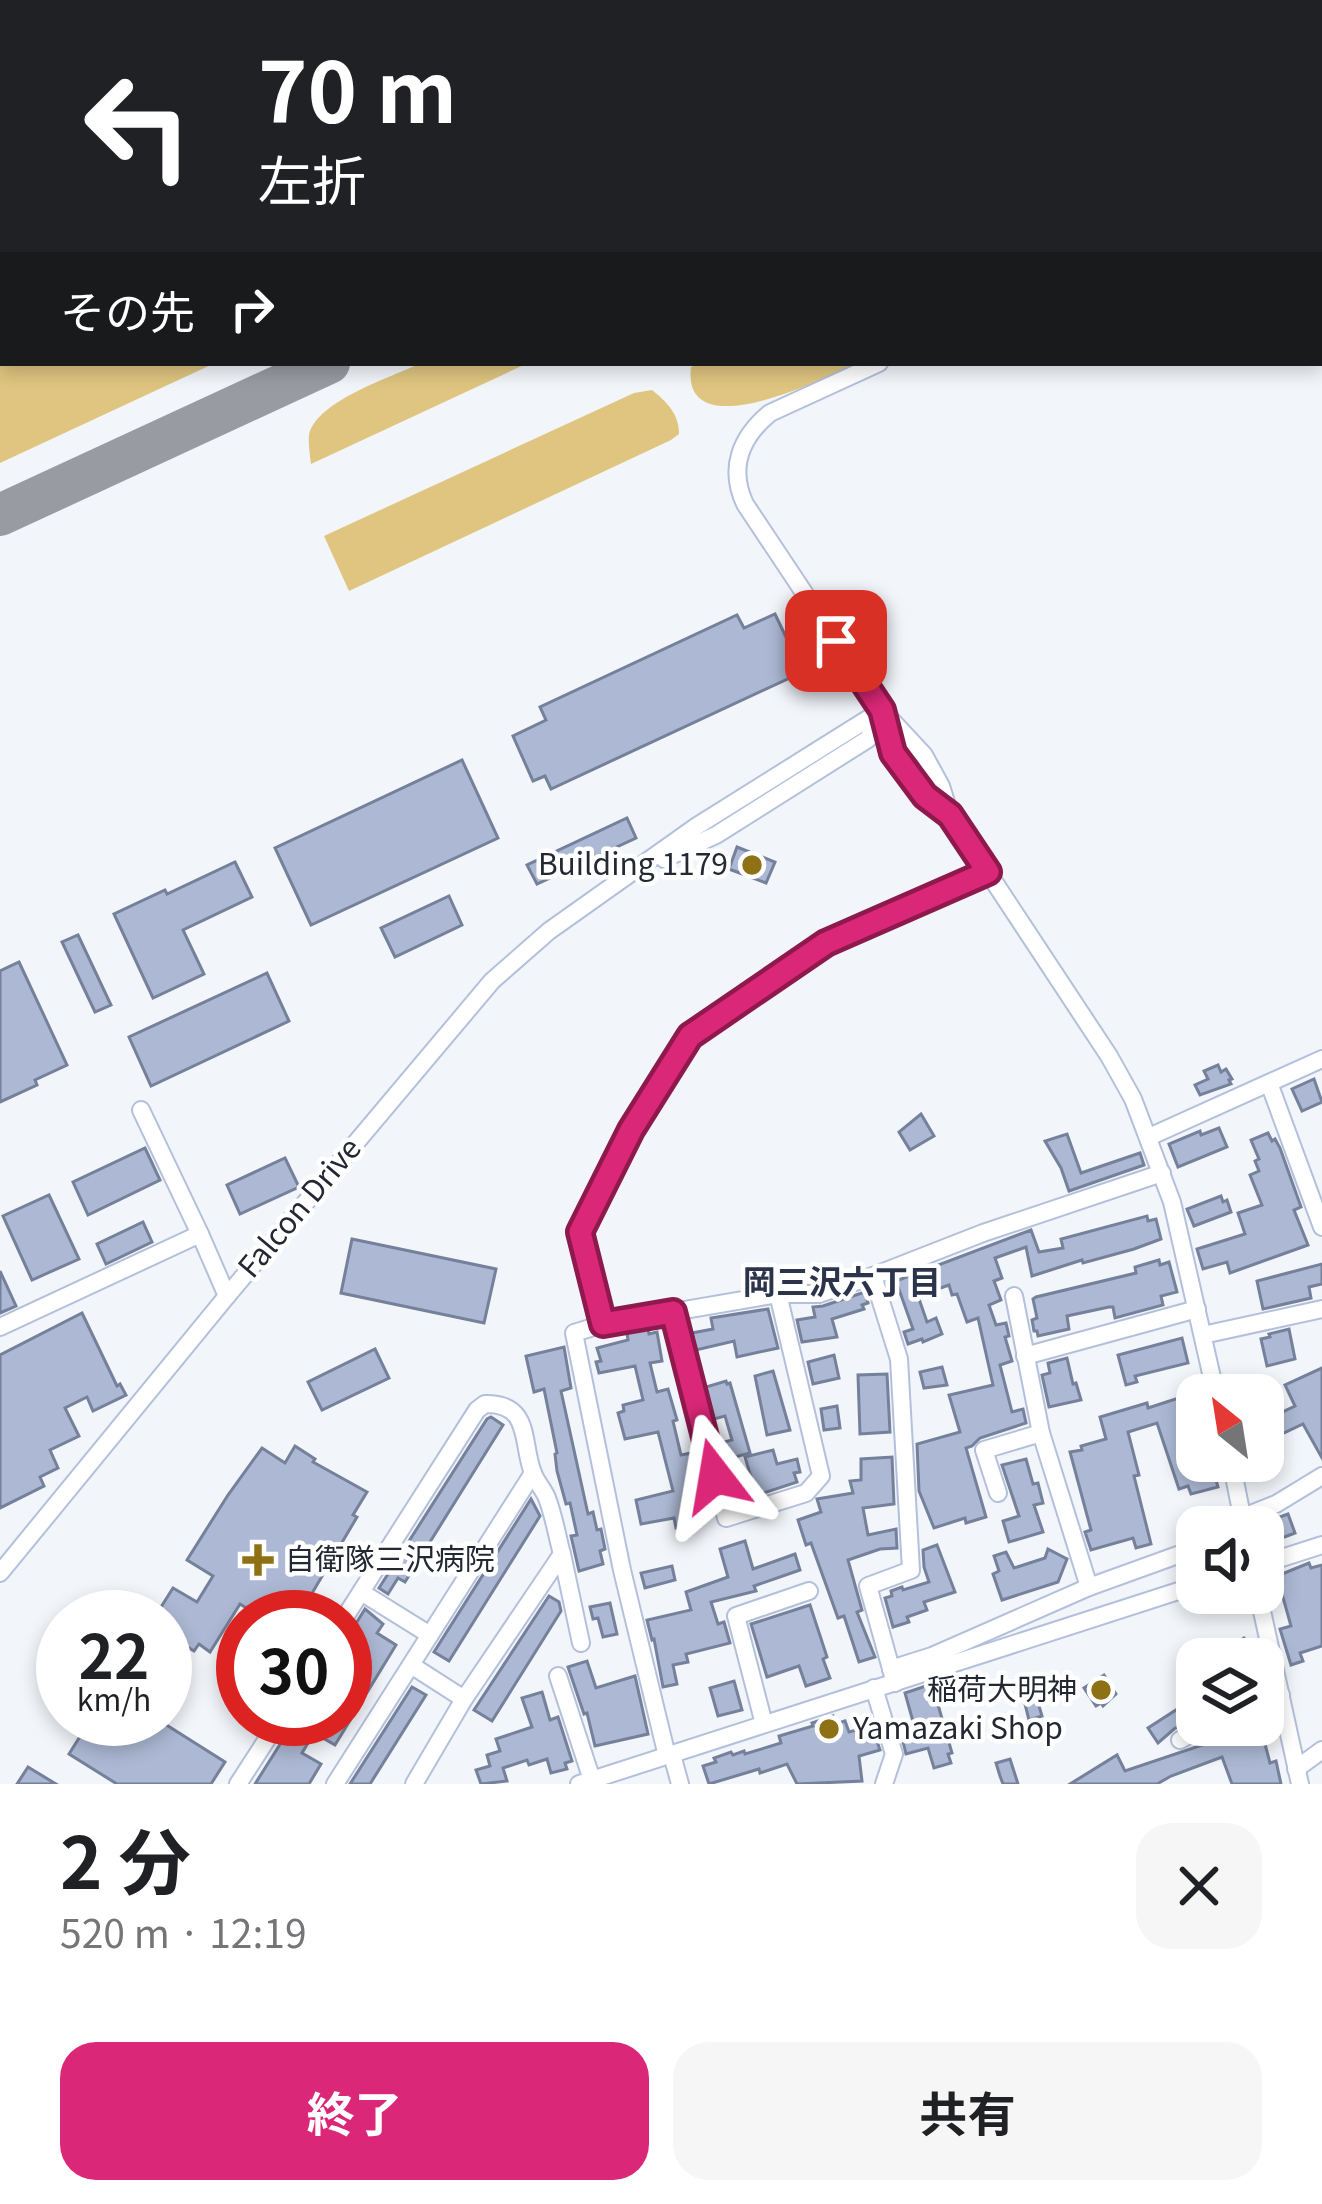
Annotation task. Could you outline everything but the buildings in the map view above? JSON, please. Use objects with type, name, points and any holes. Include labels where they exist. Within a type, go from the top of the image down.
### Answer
[{"type":"street","points":[[872,366],[770,413],[755,425],[739,454],[738,491],[882,710],[924,755],[950,815],[1133,1099],[1172,1202],[1211,1374]]},
{"type":"street","points":[[856,747],[868,739],[882,710]]},
{"type":"street","points":[[882,710],[893,753],[925,796],[950,815]]},
{"type":"street","name":"Falcon Drive","points":[[0,1574],[492,981],[549,932],[697,826],[882,710]]},
{"type":"street","points":[[856,747],[893,753]]},
{"type":"street","name":"Falcon Drive","points":[[630,874],[716,835],[856,747]]},
{"type":"street","points":[[603,1324],[580,1232],[631,1130],[690,1036],[826,943],[988,872]]},
{"type":"street","points":[[1149,1138],[1322,1059]]},
{"type":"street","points":[[1268,1083],[1322,1227]]},
{"type":"street","points":[[141,1110],[227,1296]]},
{"type":"street","points":[[680,1784],[622,1570],[574,1333],[778,1294],[819,1294],[1162,1173]]},
{"type":"street","points":[[0,1327],[200,1234]]},
{"type":"street","points":[[873,1276],[899,1358],[911,1570],[868,1586],[893,1676]]},
{"type":"street","points":[[673,1312],[726,1517],[806,1493],[820,1476],[778,1294]]},
{"type":"street","points":[[1013,1296],[1041,1432],[1089,1587]]},
{"type":"street","points":[[1203,1335],[1322,1309]]},
{"type":"street","points":[[1025,1356],[1197,1310]]},
{"type":"street","points":[[362,1590],[477,1410],[495,1404],[513,1412],[524,1428],[533,1473],[547,1497],[562,1554],[580,1643]]},
{"type":"street","points":[[998,1492],[984,1450],[1041,1432]]},
{"type":"street","points":[[335,1784],[533,1473]]},
{"type":"street","points":[[1272,1506],[1322,1476]]},
{"type":"street","points":[[1284,1557],[1322,1544]]},
{"type":"street","points":[[414,1784],[464,1699],[562,1554]]},
{"type":"street","points":[[558,1676],[585,1782],[874,1688],[932,1655],[1089,1587],[1176,1556]]},
{"type":"street","points":[[764,1724],[736,1616],[809,1591]]},
{"type":"street","points":[[893,1676],[1176,1592]]},
{"type":"street","points":[[372,1599],[430,1635]]},
{"type":"street","points":[[411,1665],[464,1699]]},
{"type":"street","points":[[874,1688],[894,1754],[884,1784]]},
{"type":"street","points":[[1284,1734],[1298,1776],[1322,1750]]},
{"type":"street","points":[[238,1784],[263,1746]]},
{"type":"shaded area","points":[[0,366],[209,366],[0,463]]},
{"type":"shaded area","points":[[414,366],[522,366],[311,464],[309,435],[315,423],[325,411]]},
{"type":"shaded area","points":[[851,366],[787,393],[730,406],[708,403],[694,391],[691,367]]},
{"type":"shaded area","points":[[652,390],[677,420],[679,434],[671,440],[349,591],[324,536],[634,393]]},
{"type":"taxiway","points":[[0,515],[323,366]]},
{"type":"place","name":"Building 1179","points":[[752,865]]},
{"type":"place","name":"自衛隊三沢病院","points":[[258,1560]]},
{"type":"place","name":"稲荷大明神","points":[[1101,1690]]},
{"type":"place","name":"Yamazaki Shop","points":[[829,1729]]},
{"type":"district","name":"岡三沢六丁目","points":[[842,1282]]},
{"type":"route","points":[[715,1476],[673,1312],[603,1324],[580,1232],[631,1130],[690,1036],[826,943],[988,872],[950,815],[925,796],[893,753],[882,710],[836,641]]}]
